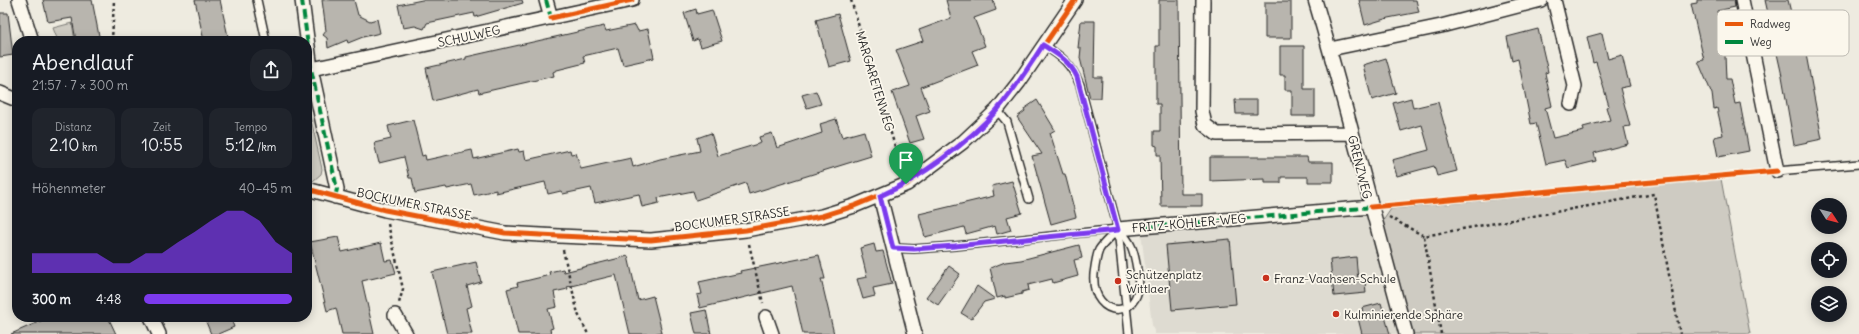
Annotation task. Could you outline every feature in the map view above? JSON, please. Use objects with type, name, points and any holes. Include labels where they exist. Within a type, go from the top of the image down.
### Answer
[{"type":"street","points":[[19,0],[30,36]]},
{"type":"street","points":[[302,0],[306,36]]},
{"type":"street","points":[[546,0],[551,18]]},
{"type":"street","name":"SCHULWEG","points":[[312,69],[632,0]]},
{"type":"street","name":"BOCKUMER STRASSE","points":[[312,190],[385,210],[505,233],[559,236],[651,240],[746,230],[822,216],[880,196],[906,184],[963,142],[997,110],[1075,0]]},
{"type":"street","points":[[1203,0],[1202,111],[1205,125],[1217,134],[1352,133]]},
{"type":"street","name":"GRENZWEG","points":[[1315,0],[1330,49],[1371,208],[1406,334]]},
{"type":"street","points":[[1330,49],[1441,26],[1540,0]]},
{"type":"street","points":[[1554,0],[1575,86],[1571,104]]},
{"type":"street","points":[[1742,0],[1744,10]]},
{"type":"street","points":[[1753,56],[1777,171]]},
{"type":"street","points":[[312,83],[337,189],[335,197]]},
{"type":"street","points":[[0,92],[12,98]]},
{"type":"street","points":[[880,196],[915,334]]},
{"type":"street","name":"FRITZ-KÖHLER-WEG","points":[[1112,230],[1371,208]]},
{"type":"street","points":[[395,315],[406,334]]},
{"type":"street","points":[[766,317],[772,334]]},
{"type":"street","points":[[153,322],[159,334]]},
{"type":"lane","points":[[257,0],[265,36]]},
{"type":"lane","points":[[1043,45],[1073,68],[1078,81],[1112,230],[1126,308],[1128,334]]},
{"type":"lane","points":[[997,110],[1007,122],[1028,199]]},
{"type":"lane","points":[[1777,171],[1859,164]]},
{"type":"lane","points":[[1112,230],[1128,238],[1133,250],[1139,278],[1140,290],[1136,300],[1126,308],[1120,310],[1108,308],[1098,300],[1093,285],[1100,250],[1112,230]]},
{"type":"lane","name":"FRITZ-KÖHLER-WEG","points":[[893,248],[928,248],[1112,230]]},
{"type":"path","points":[[112,36],[114,0]]},
{"type":"path","points":[[1371,208],[1424,236],[1654,194],[1680,334]]},
{"type":"path","points":[[385,210],[403,289],[395,315]]},
{"type":"path","points":[[746,230],[766,317]]},
{"type":"path","points":[[559,236],[578,314],[588,334]]},
{"type":"path","points":[[1424,236],[1441,334]]},
{"type":"shaded area","points":[[72,23],[74,36],[56,36],[53,28]]},
{"type":"shaded area","points":[[312,124],[322,169],[321,174],[313,181]]},
{"type":"shaded area","points":[[1721,179],[1750,334],[1408,334],[1378,228],[1391,209]]},
{"type":"shaded area","name":"Franz-Vaahsen-Schule","points":[[1360,212],[1368,217],[1401,334],[1155,334],[1152,325],[1141,232]]},
{"type":"building","points":[[43,0],[92,0],[99,36],[75,36],[72,18],[48,22]]},
{"type":"building","points":[[195,0],[220,0],[228,36],[203,36]]},
{"type":"building","points":[[322,0],[354,0],[358,15],[370,21],[377,19],[380,33],[363,37],[348,43],[347,40],[328,48],[327,38],[323,35],[326,31]]},
{"type":"building","points":[[422,0],[522,0],[523,3],[475,17],[474,13],[427,23],[424,29],[415,26],[403,28],[398,5]]},
{"type":"building","points":[[946,0],[993,0],[996,10],[974,18],[985,46],[972,51],[978,65],[921,87],[930,111],[916,116],[924,139],[910,143],[892,92],[910,86],[896,50],[923,41],[919,30],[951,18]]},
{"type":"building","points":[[1159,0],[1179,0],[1181,194],[1202,194],[1202,206],[1161,206],[1160,155],[1157,155],[1157,146],[1154,145],[1154,131],[1160,131],[1160,104],[1156,104],[1156,46],[1159,46]]},
{"type":"building","points":[[1359,0],[1416,0],[1419,12],[1388,18],[1365,25]]},
{"type":"building","points":[[1697,0],[1734,0],[1735,7],[1717,10],[1717,56],[1725,56],[1726,79],[1730,79],[1735,104],[1740,103],[1749,151],[1718,157],[1714,137],[1723,135],[1717,108],[1714,109],[1712,94],[1698,61],[1704,60],[1691,4],[1697,3]]},
{"type":"building","points":[[1765,0],[1788,0],[1790,10],[1767,10]]},
{"type":"building","points":[[1265,2],[1291,2],[1291,38],[1265,38]]},
{"type":"building","points":[[696,9],[697,14],[712,10],[722,41],[701,47],[698,39],[693,41],[684,13]]},
{"type":"building","points":[[0,13],[8,13],[12,55],[0,57]]},
{"type":"building","points":[[838,14],[851,61],[829,67],[816,20]]},
{"type":"building","points":[[1081,21],[1095,21],[1094,77],[1102,77],[1101,98],[1090,98],[1080,58],[1081,48],[1078,48]]},
{"type":"building","points":[[635,25],[638,31],[648,29],[654,58],[623,65],[618,48],[583,56],[585,63],[557,70],[553,72],[554,76],[479,93],[478,89],[433,101],[426,68],[466,59],[466,57],[604,26],[606,31]]},
{"type":"building","points":[[1538,29],[1548,72],[1545,73],[1552,106],[1545,108],[1553,138],[1584,131],[1583,127],[1610,120],[1606,107],[1609,106],[1596,62],[1593,63],[1587,37],[1602,33],[1608,59],[1622,55],[1630,86],[1620,88],[1630,126],[1624,127],[1628,144],[1594,153],[1596,161],[1568,168],[1565,160],[1546,164],[1536,123],[1531,124],[1518,59],[1512,61],[1507,37]]},
{"type":"building","points":[[1280,46],[1304,46],[1304,89],[1315,89],[1315,116],[1292,116],[1292,90],[1285,90],[1285,75],[1280,75]]},
{"type":"building","points":[[1778,56],[1806,56],[1822,139],[1794,145]]},
{"type":"building","points":[[1386,58],[1396,93],[1372,100],[1363,65]]},
{"type":"building","points":[[816,91],[821,104],[807,108],[802,95]]},
{"type":"building","points":[[1411,98],[1413,108],[1438,102],[1457,171],[1437,176],[1434,166],[1397,176],[1392,160],[1429,150],[1422,125],[1401,131],[1393,103]]},
{"type":"building","points":[[1037,100],[1055,130],[1050,133],[1063,174],[1065,174],[1076,217],[1051,224],[1032,156],[1042,154],[1017,117],[1025,111],[1024,109]]},
{"type":"building","points":[[1235,100],[1257,100],[1257,114],[1236,114]]},
{"type":"building","points":[[836,119],[842,137],[864,131],[871,156],[749,194],[746,183],[696,200],[693,191],[658,198],[659,203],[642,207],[639,194],[595,203],[591,188],[563,194],[561,191],[548,194],[545,182],[496,193],[496,190],[474,195],[471,184],[415,193],[412,178],[409,178],[404,157],[379,163],[374,143],[391,139],[388,126],[413,120],[422,156],[425,155],[426,160],[472,150],[474,159],[518,149],[519,152],[524,151],[526,160],[570,150],[571,154],[576,153],[581,169],[631,158],[633,167],[660,159],[700,151],[697,138],[711,133],[718,156],[761,143],[759,137],[772,133],[777,148],[822,133],[820,124]]},
{"type":"building","points":[[1210,157],[1307,157],[1308,162],[1333,162],[1333,182],[1308,182],[1308,177],[1281,177],[1281,183],[1265,183],[1265,179],[1210,181]]},
{"type":"building","points":[[1012,181],[1022,213],[1007,217],[1011,230],[997,234],[995,226],[966,234],[964,227],[925,237],[919,214],[994,196],[992,186]]},
{"type":"building","points":[[338,237],[342,252],[381,243],[385,261],[392,260],[396,273],[362,281],[374,334],[342,334],[336,308],[327,311],[312,250],[312,242]]},
{"type":"building","points":[[1230,239],[1236,304],[1172,310],[1166,245]]},
{"type":"building","points":[[874,244],[876,252],[883,251],[892,284],[873,288],[875,296],[863,299],[857,279],[867,277],[860,248]]},
{"type":"building","points":[[1079,245],[1082,258],[1074,260],[1078,276],[1053,283],[1052,279],[1028,285],[1029,290],[1022,292],[1022,294],[1005,298],[1005,296],[997,298],[990,268],[1005,262],[1021,260]]},
{"type":"building","points":[[819,255],[825,279],[821,279],[834,334],[803,334],[792,286],[700,308],[697,295],[702,294],[699,282],[741,273],[740,271]]},
{"type":"building","points":[[628,256],[638,300],[653,296],[662,332],[653,334],[630,334],[616,275],[567,287],[568,289],[554,292],[557,307],[548,309],[553,328],[550,329],[551,334],[518,334],[507,289],[518,286],[517,283],[550,275],[549,272],[563,269],[564,272]]},
{"type":"building","points":[[1356,257],[1358,281],[1365,281],[1366,293],[1334,296],[1330,260]]},
{"type":"building","points":[[476,262],[481,282],[467,286],[472,306],[466,308],[472,334],[447,334],[432,272]]},
{"type":"building","points":[[949,266],[960,274],[938,305],[926,297]]},
{"type":"building","points":[[977,286],[995,299],[984,302],[971,319],[961,313]]},
{"type":"building","points":[[1381,303],[1390,334],[1362,334],[1358,318],[1364,316],[1362,308]]},
{"type":"building","points":[[706,310],[711,334],[696,334],[691,313]]},
{"type":"building","points":[[39,322],[110,322],[116,334],[11,334]]},
{"type":"building","points":[[206,322],[232,322],[234,327],[218,334],[211,334]]},
{"type":"marked path","points":[[302,0],[307,36]]},
{"type":"marked path","points":[[546,0],[551,18]]},
{"type":"marked path","points":[[312,74],[337,189],[335,197]]},
{"type":"marked path","points":[[1147,227],[1374,207]]},
{"type":"cycle path","points":[[551,18],[632,0]]},
{"type":"cycle path","points":[[312,190],[385,210],[505,233],[559,236],[651,240],[746,230],[822,216],[854,206],[907,184],[963,142],[997,110],[1019,82],[1075,0]]},
{"type":"cycle path","points":[[1371,207],[1777,171]]},
{"type":"place","name":"Franz-Vaahsen-Schule","points":[[1266,278]]},
{"type":"place","name":"Schützenplatz Wittlaer","points":[[1118,281]]},
{"type":"place","name":"Kulminierende Sphäre","points":[[1336,314]]},
{"type":"route","points":[[1043,45],[1067,62],[1073,68],[1077,77],[1118,230],[955,246],[914,249],[893,248],[880,196],[906,184],[963,142],[997,110],[1019,82],[1043,45]]}]
